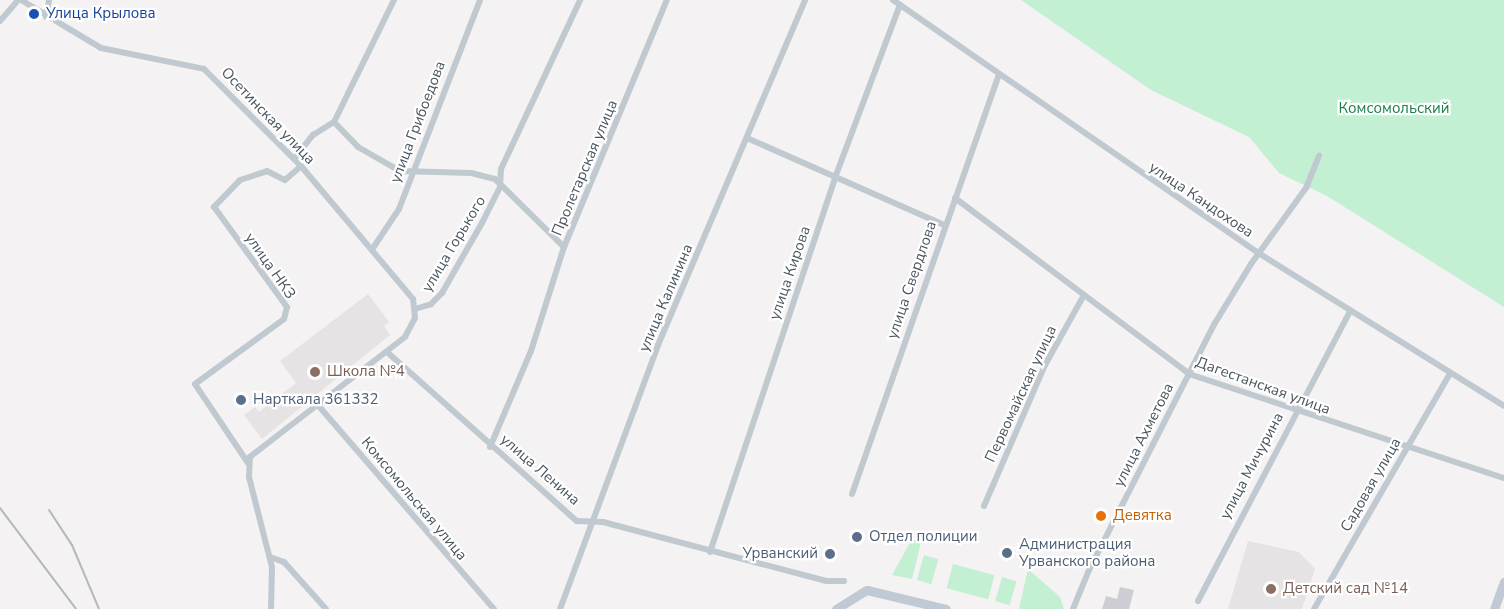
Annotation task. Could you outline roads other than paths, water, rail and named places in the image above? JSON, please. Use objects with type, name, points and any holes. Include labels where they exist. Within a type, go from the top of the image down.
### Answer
[{"type":"street","name":"Осетинская улица","points":[[19,0],[101,48],[204,69],[301,165],[373,248],[416,309]]},
{"type":"street","points":[[0,21],[19,0]]},
{"type":"street","points":[[46,17],[49,0]]},
{"type":"street","points":[[294,159],[313,135],[334,122],[394,0]]},
{"type":"street","name":"улица Грибоедова","points":[[373,248],[394,219],[410,173],[480,0]]},
{"type":"street","name":"улица Горького","points":[[248,463],[254,452],[405,337],[416,309],[431,304],[442,293],[501,183],[500,172],[580,0]]},
{"type":"street","name":"Пролетарская улица","points":[[490,447],[531,351],[564,246],[667,0]]},
{"type":"street","name":"улица Калинина","points":[[560,609],[658,345],[804,0]]},
{"type":"street","name":"улица Кандохова","points":[[892,0],[1260,254],[1504,406]]},
{"type":"street","name":"улица Кирова","points":[[710,552],[836,175],[885,34],[900,5]]},
{"type":"street","name":"улица Свердлова","points":[[852,494],[944,225],[999,75]]},
{"type":"street","points":[[334,122],[378,162],[410,173],[471,173],[501,183],[564,246]]},
{"type":"street","points":[[747,138],[836,175],[944,225]]},
{"type":"street","name":"улица Ахметова","points":[[1073,609],[1189,374],[1236,287],[1306,188],[1319,155]]},
{"type":"street","name":"улица НКЗ","points":[[248,463],[195,384],[284,319],[287,307],[214,207],[240,180],[267,171],[285,180],[301,165]]},
{"type":"street","name":"Дагестанская улица","points":[[955,198],[1189,374],[1294,411],[1504,478]]},
{"type":"street","name":"Первомайская улица","points":[[984,506],[1045,365],[1084,295]]},
{"type":"street","name":"улица Мичурина","points":[[1198,601],[1294,411],[1350,312]]},
{"type":"street","name":"улица Ленина","points":[[387,352],[490,447],[568,514],[591,523],[603,522],[827,581],[844,581]]},
{"type":"street","name":"Садовая улица","points":[[1314,609],[1450,373]]},
{"type":"street","name":"Комсомольская улица","points":[[317,404],[494,609]]},
{"type":"street","points":[[248,463],[270,557],[271,609]]},
{"type":"street","points":[[270,557],[284,562],[326,609]]},
{"type":"street","points":[[1494,609],[1504,582]]},
{"type":"street","points":[[836,609],[867,590],[946,609]]},
{"type":"railway","points":[[0,508],[76,609]]},
{"type":"railway","points":[[49,510],[72,545],[99,609]]},
{"type":"place","name":"Улица Крылова","points":[[34,14]]},
{"type":"place","name":"Школа №4","points":[[315,372]]},
{"type":"place","name":"Нарткала 361332","points":[[241,400]]},
{"type":"place","name":"Девятка","points":[[1101,516]]},
{"type":"place","name":"Отдел полиции","points":[[857,537]]},
{"type":"place","name":"Администрация Урванского района","points":[[1007,553]]},
{"type":"place","name":"Урванский","points":[[830,554]]},
{"type":"place","name":"Детский сад №14","points":[[1271,589]]},
{"type":"park label","name":"Комсомольский","points":[[1394,109]]}]
